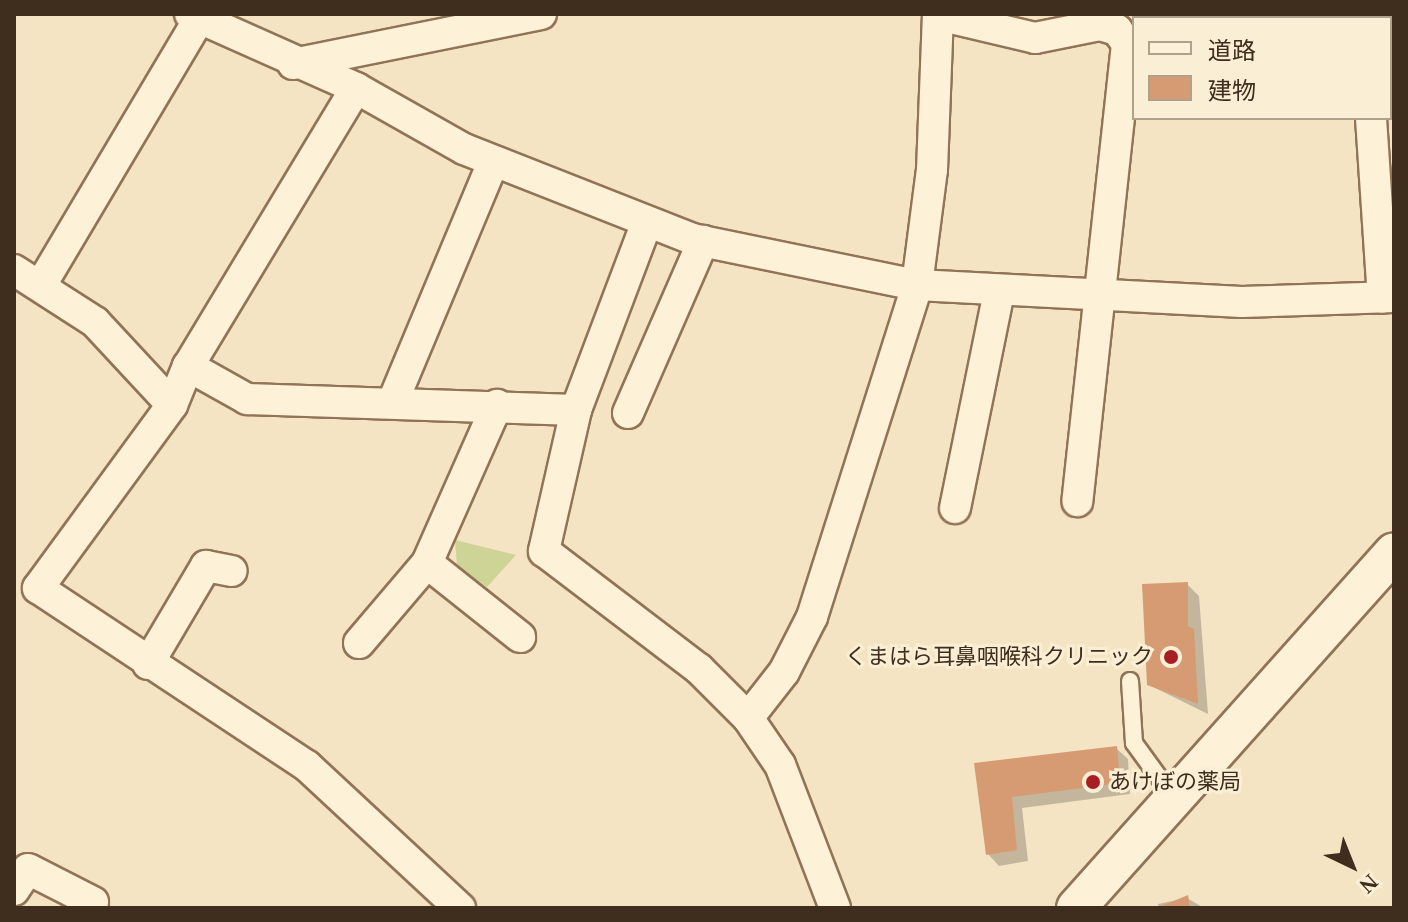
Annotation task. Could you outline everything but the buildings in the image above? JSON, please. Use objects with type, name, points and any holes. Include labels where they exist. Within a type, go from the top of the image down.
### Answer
[{"type":"street","points":[[291,64],[541,14]]},
{"type":"street","points":[[748,718],[784,672],[812,617],[917,285],[932,170],[938,14],[1035,38],[1100,19],[1117,30],[1127,44],[1077,501]]},
{"type":"street","points":[[172,405],[95,322],[24,282],[195,16],[291,64],[356,88],[493,162],[647,222],[703,241],[917,285],[1100,298],[1389,298],[1371,120]]},
{"type":"street","points":[[356,88],[188,366],[172,405],[38,588],[148,664],[307,766],[460,908]]},
{"type":"street","points":[[394,399],[493,162]]},
{"type":"street","points":[[647,222],[576,410],[544,551],[699,669],[748,718],[780,765],[835,908]]},
{"type":"street","points":[[628,413],[703,241]]},
{"type":"street","points":[[955,508],[999,292]]},
{"type":"street","points":[[188,366],[247,399],[394,399],[576,410]]},
{"type":"street","points":[[359,643],[427,563],[497,405]]},
{"type":"street","points":[[1076,908],[1394,552]]},
{"type":"street","points":[[427,563],[520,637]]},
{"type":"street","points":[[148,664],[206,566],[232,571]]},
{"type":"street","points":[[1102,908],[1394,590]]},
{"type":"street","points":[[14,890],[28,869],[93,902]]},
{"type":"lane","points":[[1130,681],[1134,743],[1174,798]]},
{"type":"green space","points":[[455,540],[516,555],[487,587],[457,566]]},
{"type":"place","name":"くまはら耳鼻咽喉科クリニック","points":[[1171,657]]},
{"type":"place","name":"あけぼの薬局","points":[[1093,782]]}]
